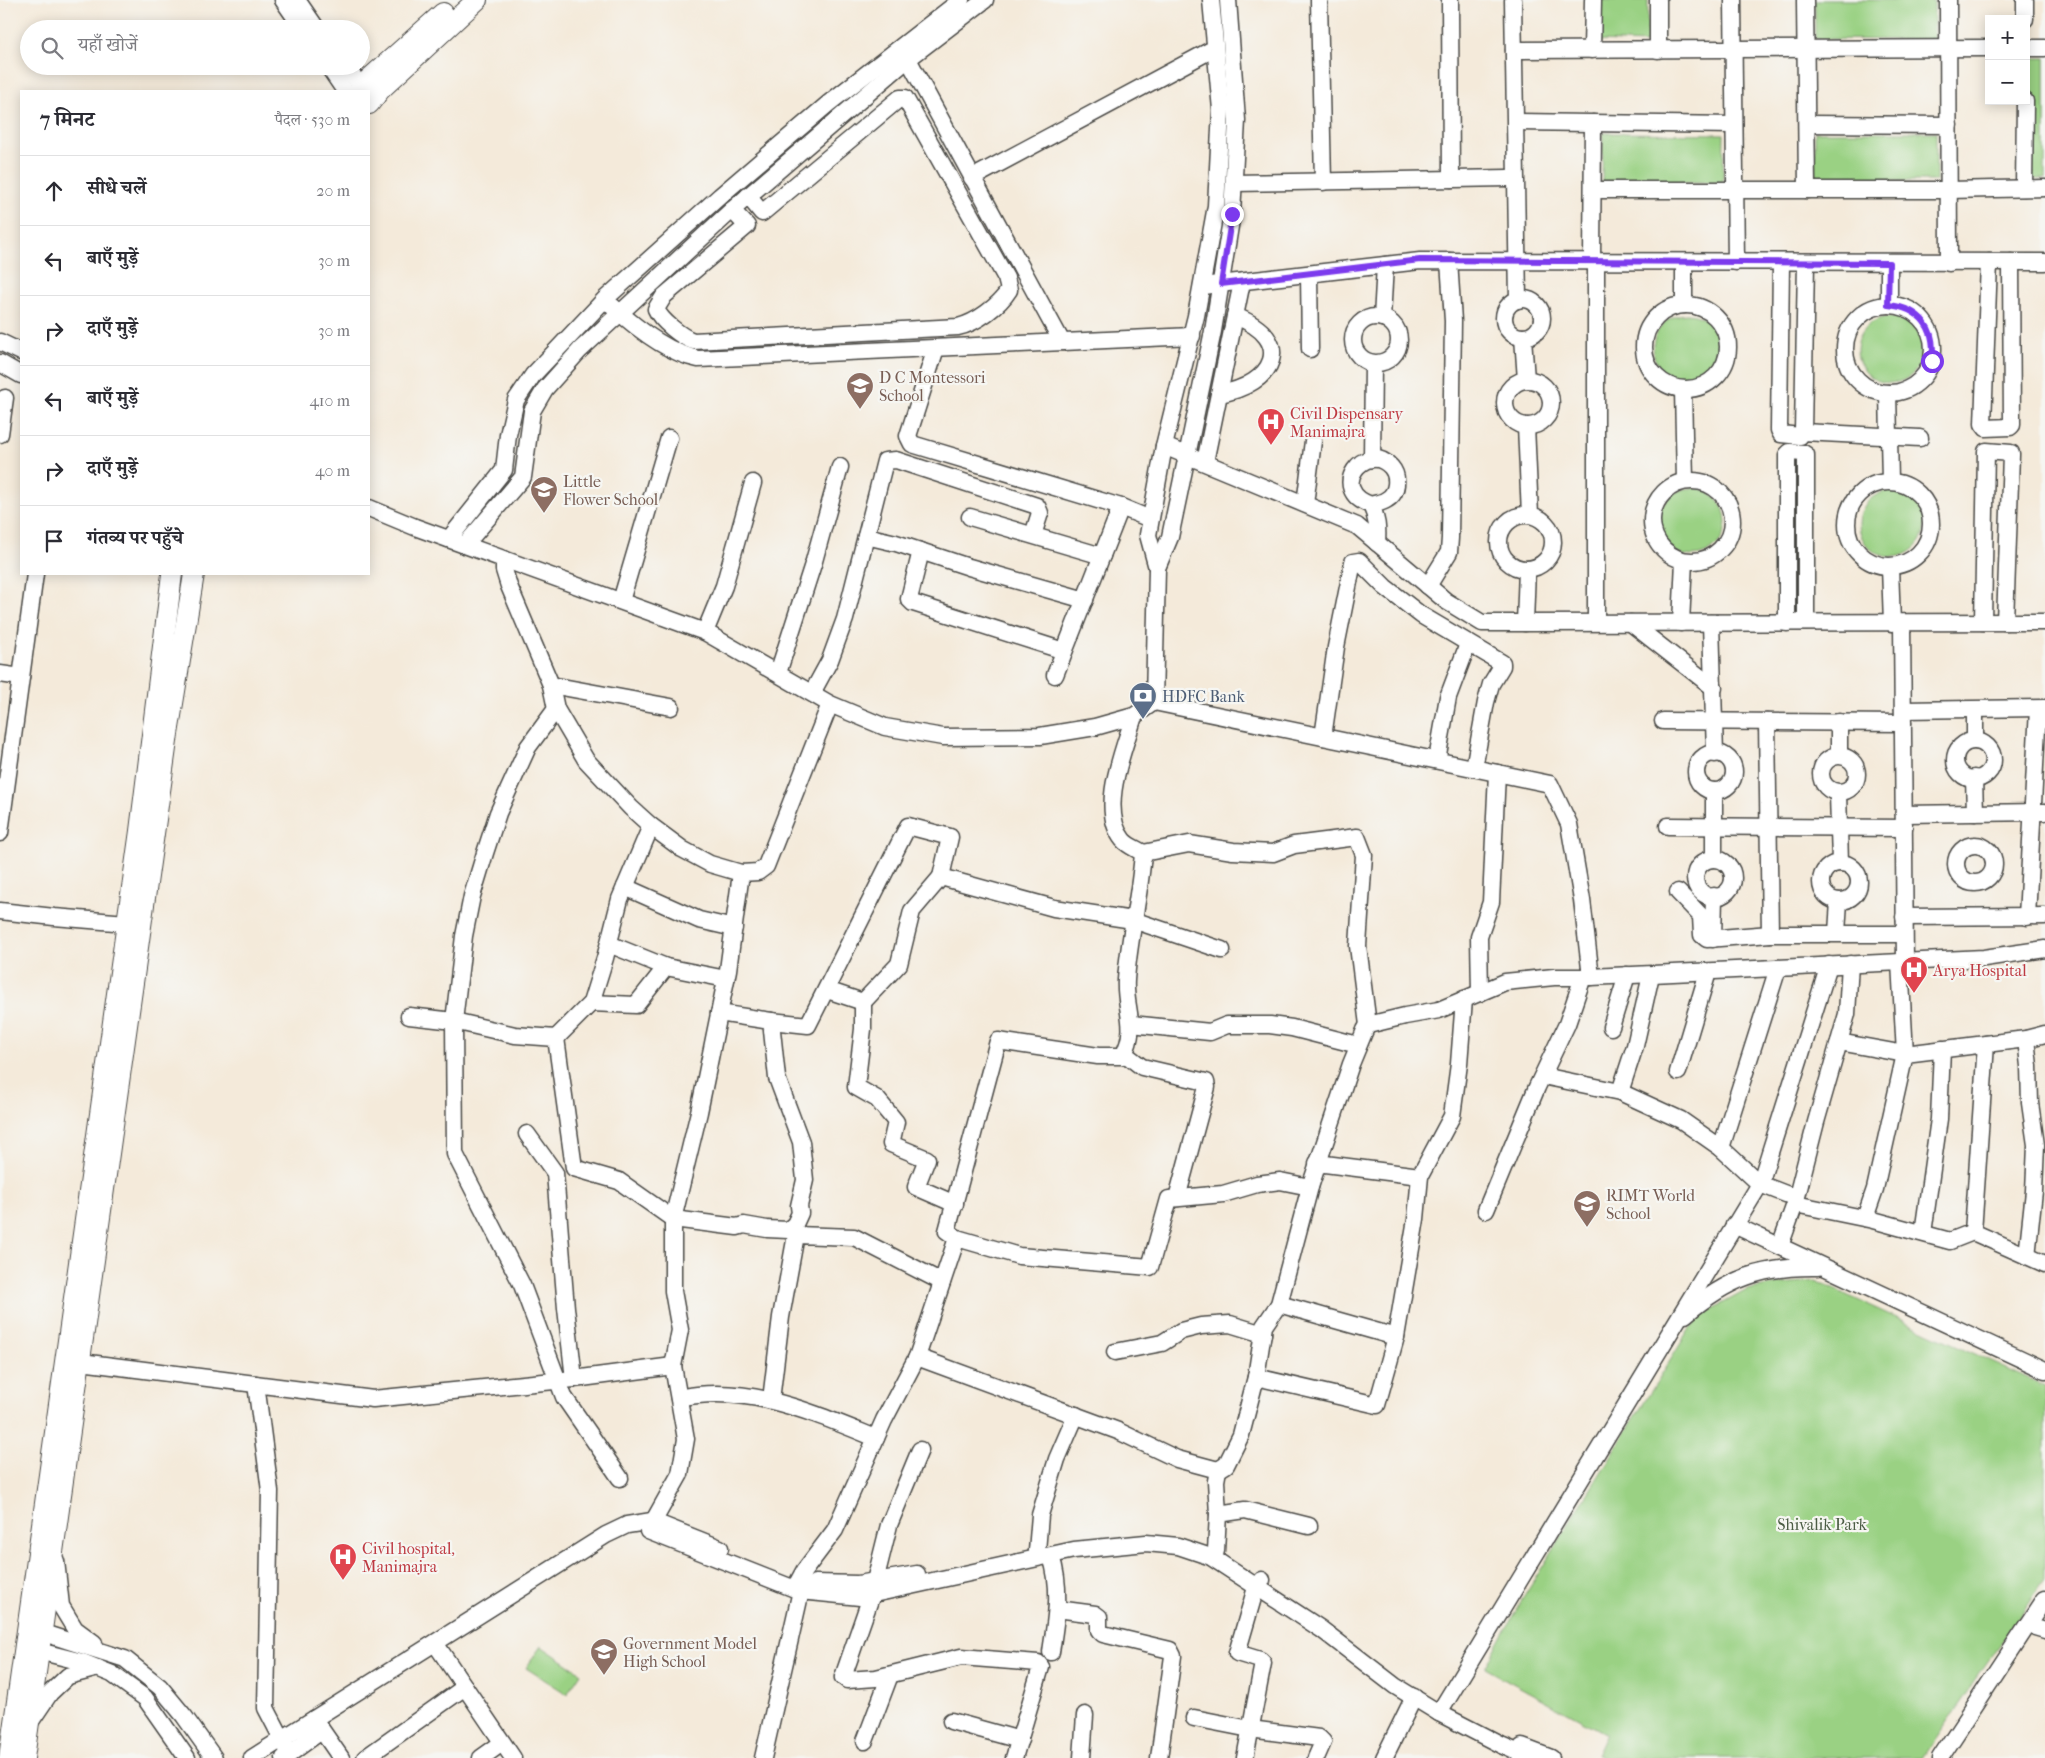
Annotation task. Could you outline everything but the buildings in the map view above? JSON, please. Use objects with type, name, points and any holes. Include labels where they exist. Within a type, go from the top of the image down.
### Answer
[{"type":"main road","points":[[362,90],[457,0]]},
{"type":"main road","points":[[370,91],[380,90],[477,0]]},
{"type":"main road","points":[[160,575],[168,604]]},
{"type":"main road","points":[[9,1758],[54,1545],[80,1362],[133,930],[152,737],[172,575]]},
{"type":"main road","points":[[24,1758],[29,1725],[33,1640],[133,930],[194,575]]},
{"type":"main road","points":[[186,623],[208,575]]},
{"type":"street","points":[[283,0],[297,20]]},
{"type":"street","points":[[297,0],[311,20]]},
{"type":"street","points":[[450,539],[504,470],[508,435],[516,400],[533,375],[604,299],[829,103],[961,0]]},
{"type":"street","points":[[465,545],[523,477],[532,411],[545,389],[580,350],[748,196],[908,59],[984,0]]},
{"type":"street","points":[[1154,702],[1157,568],[1148,535],[1150,518],[1164,446],[1192,336],[1216,206],[1220,110],[1211,0]]},
{"type":"street","points":[[1157,568],[1170,537],[1213,331],[1232,214],[1237,120],[1228,0]]},
{"type":"street","points":[[1319,0],[1323,182]]},
{"type":"street","points":[[1450,0],[1451,179]]},
{"type":"street","points":[[1513,0],[1519,261],[1518,300]]},
{"type":"street","points":[[1592,50],[1593,0]]},
{"type":"street","points":[[1658,0],[1658,50]]},
{"type":"street","points":[[1733,0],[1736,262]]},
{"type":"street","points":[[1805,0],[1807,190]]},
{"type":"street","points":[[1948,0],[1949,263]]},
{"type":"street","points":[[2025,0],[2025,15]]},
{"type":"street","points":[[1514,50],[1806,47],[1985,48]]},
{"type":"street","points":[[972,178],[1215,48]]},
{"type":"street","points":[[2030,48],[2045,48]]},
{"type":"street","points":[[908,59],[1062,342]]},
{"type":"street","points":[[338,75],[356,90]]},
{"type":"street","points":[[350,75],[357,90]]},
{"type":"street","points":[[900,98],[905,98],[1006,278],[1009,290],[1005,297],[970,324],[958,327],[698,342],[690,340],[658,314],[656,310],[659,303],[664,296],[762,213],[900,98]]},
{"type":"street","points":[[2024,188],[2025,105]]},
{"type":"street","points":[[1516,122],[1734,125]]},
{"type":"street","points":[[1593,123],[1596,622]]},
{"type":"street","points":[[1807,124],[1948,125]]},
{"type":"street","points":[[1234,183],[1508,178]]},
{"type":"street","points":[[1593,190],[1949,190],[2045,188]]},
{"type":"street","points":[[748,196],[762,213]]},
{"type":"street","points":[[732,210],[747,226]]},
{"type":"street","points":[[1202,286],[1420,260],[2045,262]]},
{"type":"street","points":[[1428,586],[1449,552],[1450,538],[1453,321],[1449,261]]},
{"type":"street","points":[[1684,262],[1684,305]]},
{"type":"street","points":[[1781,262],[1779,430],[1781,434],[1800,436],[1803,432],[1806,262]]},
{"type":"street","points":[[1989,262],[1983,424],[1986,428],[2010,427],[2012,425],[2012,262]]},
{"type":"street","points":[[1888,305],[1889,263]]},
{"type":"street","points":[[1382,318],[1385,265]]},
{"type":"street","points":[[1309,274],[1310,349]]},
{"type":"street","points":[[1205,462],[1242,282]]},
{"type":"street","points":[[604,299],[619,313],[669,348],[698,359],[1192,336]]},
{"type":"street","points":[[1518,300],[1534,303],[1539,308],[1542,316],[1538,331],[1531,336],[1524,337],[1511,333],[1504,321],[1508,308],[1518,300]]},
{"type":"street","points":[[1684,305],[1696,306],[1708,311],[1718,319],[1728,341],[1728,354],[1724,366],[1717,376],[1701,386],[1683,390],[1661,382],[1653,374],[1645,358],[1644,341],[1647,330],[1662,312],[1672,307],[1684,305]]},
{"type":"street","points":[[1888,305],[1906,308],[1920,318],[1928,327],[1934,349],[1932,361],[1920,381],[1900,392],[1888,393],[1874,390],[1862,384],[1853,374],[1847,362],[1845,349],[1848,335],[1858,318],[1875,307],[1888,305]]},
{"type":"street","points":[[1219,394],[1240,388],[1258,379],[1273,357],[1273,346],[1267,336],[1257,326],[1235,316]]},
{"type":"street","points":[[1382,318],[1394,326],[1399,341],[1397,348],[1388,360],[1373,363],[1366,361],[1355,351],[1353,336],[1356,328],[1367,319],[1382,318]]},
{"type":"street","points":[[1524,337],[1526,380]]},
{"type":"street","points":[[0,342],[20,352]]},
{"type":"street","points":[[936,348],[908,436],[912,444],[1150,518]]},
{"type":"street","points":[[0,363],[20,374]]},
{"type":"street","points":[[1372,459],[1373,363]]},
{"type":"street","points":[[1526,380],[1535,381],[1548,391],[1551,399],[1551,408],[1542,422],[1526,426],[1516,423],[1509,416],[1506,408],[1506,398],[1510,389],[1517,383],[1526,380]]},
{"type":"street","points":[[1683,390],[1685,481]]},
{"type":"street","points":[[1888,393],[1890,481]]},
{"type":"street","points":[[0,434],[5,398]]},
{"type":"street","points":[[1526,426],[1530,515]]},
{"type":"street","points":[[1803,432],[1920,438]]},
{"type":"street","points":[[621,601],[670,438]]},
{"type":"street","points":[[1305,504],[1313,441]]},
{"type":"street","points":[[1164,446],[1357,526],[1446,601],[1482,623],[2045,622]]},
{"type":"street","points":[[1983,622],[1986,451],[2011,453],[2012,455],[2005,622]]},
{"type":"street","points":[[1787,623],[1787,455],[1790,452],[1806,455],[1806,622]]},
{"type":"street","points":[[1372,459],[1388,463],[1396,478],[1396,486],[1393,494],[1387,500],[1371,505],[1362,502],[1354,495],[1351,477],[1355,468],[1362,462],[1372,459]]},
{"type":"street","points":[[812,693],[830,660],[845,619],[885,461],[896,460],[1037,506],[1040,512],[1033,535]]},
{"type":"street","points":[[778,673],[814,561],[840,467]]},
{"type":"street","points":[[1685,481],[1701,481],[1716,488],[1724,495],[1730,505],[1732,526],[1729,537],[1724,546],[1706,559],[1684,561],[1674,558],[1659,544],[1652,526],[1652,516],[1659,497],[1675,484],[1685,481]]},
{"type":"street","points":[[1890,481],[1905,484],[1917,491],[1926,503],[1931,517],[1931,531],[1922,551],[1904,564],[1890,567],[1874,564],[1861,556],[1854,548],[1847,529],[1849,508],[1854,499],[1870,486],[1890,481]]},
{"type":"street","points":[[705,632],[724,586],[753,483]]},
{"type":"street","points":[[1371,505],[1378,527],[1377,543]]},
{"type":"street","points":[[370,508],[415,527],[705,632],[830,704],[885,727],[943,737],[1040,736],[1095,727],[1134,716],[1154,702],[1550,784],[1570,824],[1582,900],[1587,977],[1537,1087],[1486,1210]]},
{"type":"street","points":[[1055,676],[1121,508]]},
{"type":"street","points":[[1521,515],[1530,515],[1539,518],[1547,524],[1552,533],[1554,543],[1546,562],[1537,567],[1518,568],[1504,558],[1500,550],[1501,532],[1506,524],[1521,515]]},
{"type":"street","points":[[370,516],[415,527]]},
{"type":"street","points":[[970,517],[1102,556]]},
{"type":"street","points":[[866,536],[1085,600]]},
{"type":"street","points":[[921,551],[909,599],[913,603],[1064,651]]},
{"type":"street","points":[[504,559],[504,570],[508,586],[551,685],[556,709],[586,760],[631,808],[651,826],[682,849],[710,864],[741,873],[758,872],[766,866],[830,704]]},
{"type":"street","points":[[1323,737],[1336,647],[1353,562],[1359,561],[1385,587],[1421,615],[1502,663],[1491,684],[1486,702],[1474,768]]},
{"type":"street","points":[[1681,623],[1684,561]]},
{"type":"street","points":[[1865,1218],[1875,1189],[1905,1054],[1902,962],[1904,925],[1903,717],[1897,623],[1890,567]]},
{"type":"street","points":[[1525,623],[1527,569]]},
{"type":"street","points":[[0,833],[3,788],[35,575]]},
{"type":"street","points":[[1631,622],[1714,688]]},
{"type":"street","points":[[1711,622],[1715,754]]},
{"type":"street","points":[[1437,760],[1448,697],[1468,644]]},
{"type":"street","points":[[0,674],[21,677]]},
{"type":"street","points":[[551,685],[671,707]]},
{"type":"street","points":[[556,709],[531,740],[522,758],[501,806],[472,896],[464,936],[454,1021],[455,1154],[522,1285],[566,1380]]},
{"type":"street","points":[[1663,721],[1839,722],[1975,710],[2042,709],[2039,812],[2027,917]]},
{"type":"street","points":[[1975,710],[1975,741]]},
{"type":"street","points":[[917,1357],[1118,1431],[1177,1459],[1218,1470],[1226,1465],[1241,1435],[1256,1377],[1264,1326],[1278,1304],[1317,1163],[1358,1045],[1368,1025],[1358,946],[1364,855],[1356,837],[1294,844],[1274,853],[1233,851],[1188,844],[1143,853],[1124,842],[1114,824],[1113,790],[1134,716]]},
{"type":"street","points":[[1767,722],[1770,934]]},
{"type":"street","points":[[1839,722],[1839,755]]},
{"type":"street","points":[[1975,741],[1987,746],[1991,751],[1993,763],[1986,774],[1974,778],[1963,775],[1959,770],[1956,759],[1960,748],[1969,742],[1975,741]]},
{"type":"street","points":[[1715,754],[1727,758],[1731,763],[1733,776],[1726,787],[1714,791],[1708,790],[1699,783],[1696,772],[1697,766],[1704,757],[1715,754]]},
{"type":"street","points":[[1839,755],[1851,760],[1855,765],[1857,778],[1850,789],[1838,793],[1833,792],[1824,785],[1820,774],[1824,763],[1839,755]]},
{"type":"street","points":[[1480,993],[1479,937],[1491,902],[1497,773]]},
{"type":"street","points":[[1974,778],[1975,813]]},
{"type":"street","points":[[1714,791],[1714,859]]},
{"type":"street","points":[[1838,793],[1840,863]]},
{"type":"street","points":[[1668,826],[1839,827],[1975,813],[2039,812]]},
{"type":"street","points":[[409,1016],[454,1021],[515,1036],[556,1038],[591,1002],[609,944],[620,899],[651,826]]},
{"type":"street","points":[[720,1013],[808,1025],[908,826],[950,837],[941,877],[912,912],[899,964],[863,1002],[863,1029],[856,1087],[877,1099],[896,1122],[891,1144],[927,1159],[916,1186],[955,1204]]},
{"type":"street","points":[[1143,853],[1141,886],[1133,920],[1126,982],[1131,1024],[1130,1044],[1124,1056],[1098,1056],[998,1041],[947,1231],[957,1238],[1020,1256],[1150,1266],[1169,1199],[1223,1194],[1257,1184],[1280,1182],[1310,1187]]},
{"type":"street","points":[[1714,859],[1726,864],[1732,875],[1732,881],[1726,892],[1714,896],[1703,892],[1699,888],[1695,877],[1696,871],[1703,862],[1714,859]]},
{"type":"street","points":[[1840,863],[1846,864],[1855,871],[1858,882],[1855,893],[1845,900],[1827,896],[1821,885],[1824,872],[1828,867],[1840,863]]},
{"type":"street","points":[[650,1526],[661,1510],[680,1474],[686,1439],[673,1366],[680,1330],[673,1290],[673,1219],[699,1112],[720,1013],[741,873]]},
{"type":"street","points":[[941,877],[1054,908],[1133,920],[1222,950]]},
{"type":"street","points":[[625,887],[699,920],[734,928]]},
{"type":"street","points":[[1678,892],[1701,916],[1702,935],[1707,939],[1770,934],[1837,933],[1904,925],[2045,916]]},
{"type":"street","points":[[1713,939],[1714,896]]},
{"type":"street","points":[[1837,933],[1839,900]]},
{"type":"street","points":[[0,911],[54,917],[133,930]]},
{"type":"street","points":[[609,944],[666,967],[726,979]]},
{"type":"street","points":[[1368,1025],[1439,1010],[1505,982],[1554,977],[1651,975],[1984,958],[2045,949]]},
{"type":"street","points":[[1780,1246],[1795,1201],[1847,1014],[1850,964]]},
{"type":"street","points":[[1442,1710],[1760,1184],[1829,965]]},
{"type":"street","points":[[591,1002],[636,1005],[666,967]]},
{"type":"street","points":[[1721,1148],[1778,968]]},
{"type":"street","points":[[1678,1072],[1708,972]]},
{"type":"street","points":[[1611,1027],[1627,975]]},
{"type":"street","points":[[1620,1092],[1635,1046],[1651,975]]},
{"type":"street","points":[[827,990],[863,1002]]},
{"type":"street","points":[[1256,1377],[1377,1405],[1396,1338],[1416,1219],[1420,1176],[1452,1116],[1460,1064],[1464,999]]},
{"type":"street","points":[[556,1038],[574,1168],[619,1181],[673,1219],[736,1227],[744,1225],[788,1230],[800,1213],[799,1206],[805,1180],[801,1142],[777,1078],[771,1021]]},
{"type":"street","points":[[1131,1024],[1210,1032],[1227,1025],[1270,1025],[1292,1028],[1358,1045]]},
{"type":"street","points":[[1839,1042],[1905,1054],[2026,1039],[2045,1034]]},
{"type":"street","points":[[2026,1039],[2030,1103],[2036,1145],[2034,1191],[2027,1256]]},
{"type":"street","points":[[1973,1232],[1986,1044]]},
{"type":"street","points":[[1922,1233],[1939,1119],[1942,1049]]},
{"type":"street","points":[[1125,1054],[1142,1067],[1206,1082],[1207,1087],[1177,1198]]},
{"type":"street","points":[[1543,1076],[1620,1092],[1682,1120],[1721,1148],[1760,1184],[1795,1201],[1950,1241],[1973,1232],[2045,1264]]},
{"type":"street","points":[[526,1134],[555,1173],[566,1308],[566,1380],[564,1397],[620,1478]]},
{"type":"street","points":[[1317,1163],[1420,1176]]},
{"type":"street","points":[[1734,1225],[2045,1370]]},
{"type":"street","points":[[771,1400],[781,1317],[796,1236],[854,1237],[942,1282]]},
{"type":"street","points":[[762,1758],[804,1571],[834,1530],[876,1438],[917,1357],[957,1238]]},
{"type":"street","points":[[1675,1324],[1698,1304],[1742,1277],[1789,1267],[1825,1267]]},
{"type":"street","points":[[1278,1304],[1396,1338]]},
{"type":"street","points":[[1115,1352],[1162,1343],[1181,1331],[1202,1326],[1230,1324],[1263,1334]]},
{"type":"street","points":[[80,1362],[373,1399],[566,1380],[673,1366]]},
{"type":"street","points":[[256,1384],[270,1491],[266,1708],[282,1739],[287,1756],[318,1725],[435,1643],[606,1535],[627,1525],[650,1526],[800,1585],[860,1597],[873,1588],[1044,1553],[1107,1537],[1143,1533],[1178,1536],[1216,1551],[1395,1686],[1442,1710],[1551,1758]]},
{"type":"street","points":[[679,1398],[700,1393],[732,1393],[771,1400],[820,1416],[876,1438]]},
{"type":"street","points":[[1051,1652],[1057,1609],[1058,1581],[1044,1553],[1040,1516],[1057,1459],[1076,1415]]},
{"type":"street","points":[[920,1450],[889,1525],[873,1588],[844,1677],[847,1680],[876,1678],[961,1657],[1038,1663],[1041,1667],[1020,1740],[1017,1758]]},
{"type":"street","points":[[1216,1551],[1218,1514],[1216,1481],[1218,1470]]},
{"type":"street","points":[[1218,1514],[1245,1510],[1308,1526]]},
{"type":"street","points":[[1044,1553],[1146,1543],[1178,1546],[1211,1557],[1260,1584],[1403,1680],[1442,1710],[1501,1745],[1531,1758]]},
{"type":"street","points":[[54,1545],[61,1606],[75,1629],[106,1652]]},
{"type":"street","points":[[1245,1758],[1263,1663],[1260,1660],[1237,1653],[1260,1584]]},
{"type":"street","points":[[1940,1756],[2045,1599]]},
{"type":"street","points":[[1057,1609],[1095,1614],[1099,1617],[1099,1630],[1103,1634],[1170,1650],[1173,1656],[1159,1758]]},
{"type":"street","points":[[2028,1625],[2045,1630]]},
{"type":"street","points":[[33,1640],[106,1652],[125,1659],[160,1687],[184,1716],[214,1758]]},
{"type":"street","points":[[33,1640],[112,1674],[145,1698],[187,1758]]},
{"type":"street","points":[[435,1643],[513,1758]]},
{"type":"street","points":[[29,1725],[50,1693],[68,1676],[98,1668]]},
{"type":"street","points":[[865,1741],[890,1675]]},
{"type":"street","points":[[365,1758],[465,1687]]},
{"type":"street","points":[[1384,1758],[1414,1697]]},
{"type":"street","points":[[1082,1758],[1085,1715]]},
{"type":"street","points":[[1194,1718],[1250,1729],[1319,1738],[1323,1742],[1316,1758]]},
{"type":"street","points":[[951,1721],[1020,1740]]},
{"type":"street","points":[[252,1758],[282,1739],[318,1725]]},
{"type":"street","points":[[318,1725],[341,1758]]},
{"type":"street","points":[[766,1737],[768,1758]]},
{"type":"street","points":[[481,1758],[502,1742]]},
{"type":"green space","points":[[1599,0],[1648,0],[1647,43],[1598,41]]},
{"type":"green space","points":[[1815,0],[1934,0],[1934,40],[1815,39]]},
{"type":"green space","points":[[2031,58],[2045,58],[2045,179],[2027,179]]},
{"type":"green space","points":[[1815,132],[1936,132],[1936,181],[1815,181]]},
{"type":"green space","points":[[1603,133],[1724,134],[1723,182],[1602,182]]},
{"type":"green space","points":[[1687,314],[1700,317],[1711,324],[1718,335],[1721,348],[1718,361],[1711,372],[1700,379],[1687,382],[1674,379],[1663,372],[1656,361],[1653,348],[1656,335],[1663,324],[1674,317]]},
{"type":"green space","points":[[1890,317],[1903,320],[1913,327],[1920,337],[1923,350],[1920,363],[1913,373],[1903,380],[1890,383],[1877,380],[1867,373],[1860,363],[1857,350],[1860,337],[1867,327],[1877,320]]},
{"type":"green space","points":[[1692,488],[1705,491],[1716,498],[1723,509],[1726,522],[1723,535],[1716,546],[1705,553],[1692,556],[1679,553],[1668,546],[1661,535],[1658,522],[1661,509],[1668,498],[1679,491]]},
{"type":"green space","points":[[1886,491],[1898,491],[1916,500],[1923,511],[1925,524],[1923,537],[1916,548],[1905,555],[1886,557],[1873,552],[1864,543],[1859,530],[1859,518],[1864,505],[1873,496]]},
{"type":"green space","name":"Shivalik Park","points":[[1816,1281],[2045,1386],[2045,1579],[1922,1758],[1604,1758],[1596,1755],[1606,1734],[1485,1668],[1522,1600],[1689,1330],[1705,1313],[1747,1290],[1777,1284]]},
{"type":"green space","points":[[541,1646],[581,1673],[567,1694],[526,1668]]},
{"type":"place","name":"D C Montessori School","points":[[860,410]]},
{"type":"place","name":"Civil Dispensary Manimajra","points":[[1271,446]]},
{"type":"place","name":"Little Flower School","points":[[544,514]]},
{"type":"place","name":"HDFC Bank","points":[[1143,720]]},
{"type":"place","name":"Arya Hospital","points":[[1914,994]]},
{"type":"place","name":"RIMT World School","points":[[1587,1228]]},
{"type":"place","name":"Civil hospital, Manimajra","points":[[343,1581]]},
{"type":"place","name":"Government Model High School","points":[[604,1676]]},
{"type":"route","points":[[1232,214],[1221,284],[1420,260],[1889,263],[1888,305],[1900,306],[1911,310],[1928,327],[1934,349],[1932,361]]}]
